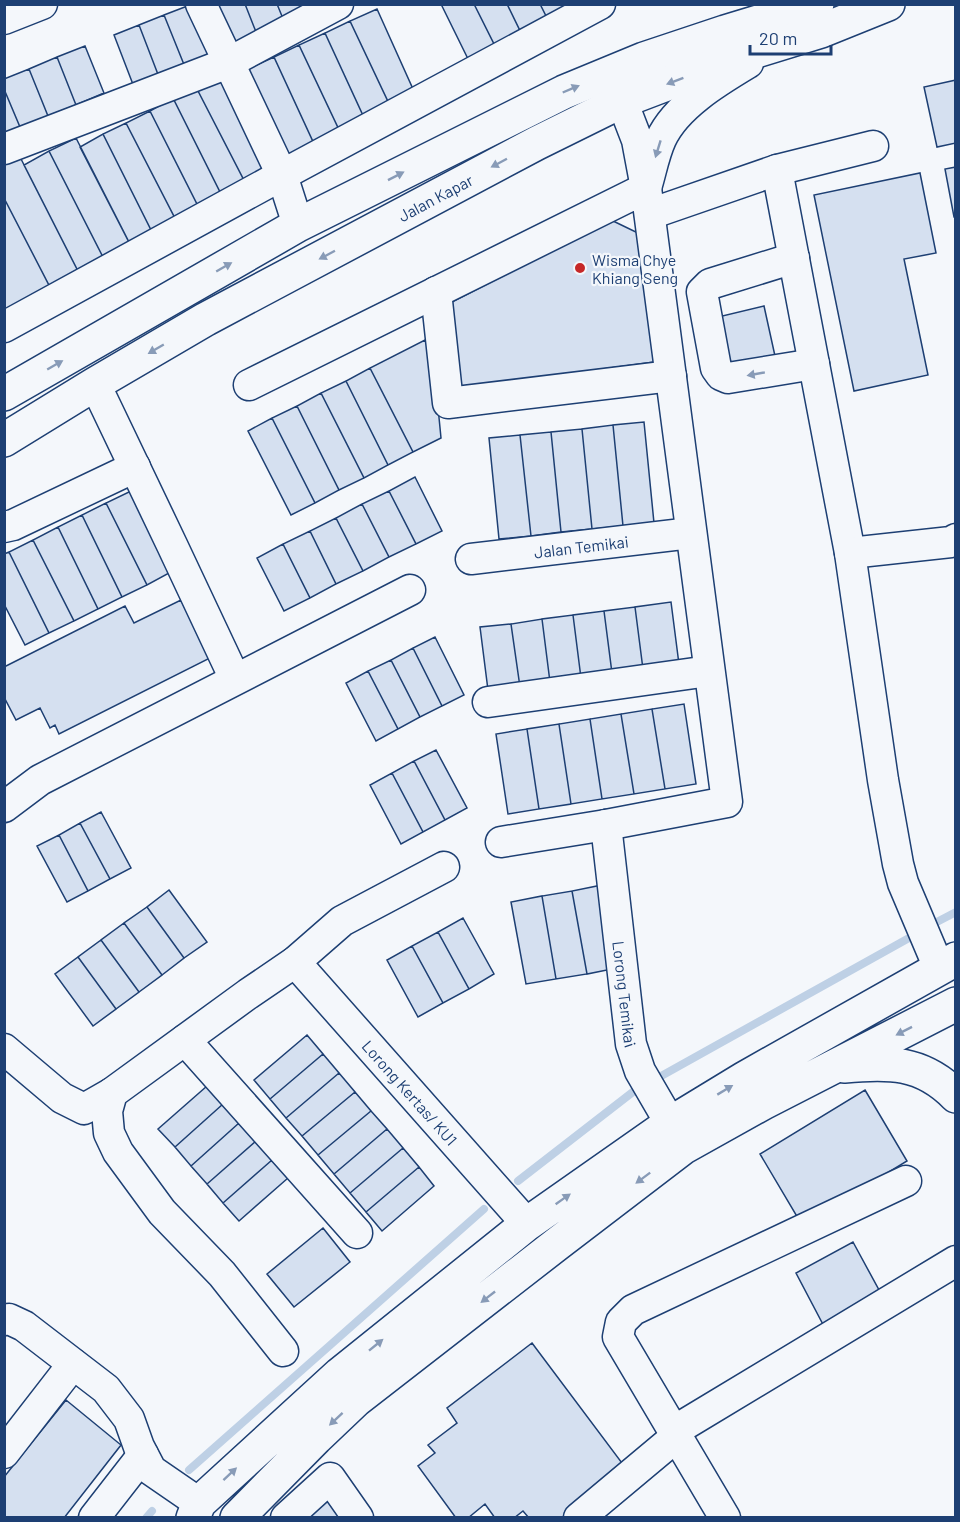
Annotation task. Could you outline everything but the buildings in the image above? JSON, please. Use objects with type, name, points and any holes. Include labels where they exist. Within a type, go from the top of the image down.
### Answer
[{"type":"main road","points":[[4,394],[298,225],[564,92],[644,59],[817,4]]},
{"type":"main road","name":"Jalan Kapar","points":[[4,440],[206,320],[537,143],[622,101],[740,56],[821,31],[888,4]]},
{"type":"main road","points":[[237,1518],[356,1400],[556,1244],[745,1078],[947,964]]},
{"type":"main road","points":[[196,1510],[340,1374],[527,1224],[678,1135],[763,1103],[956,1004]]},
{"type":"main road","points":[[834,1067],[873,1064],[902,1066],[924,1072],[956,1096]]},
{"type":"street","points":[[4,19],[42,4]]},
{"type":"street","points":[[201,4],[282,175],[298,225]]},
{"type":"street","points":[[4,149],[228,63],[338,4]]},
{"type":"street","points":[[4,327],[600,4]]},
{"type":"street","points":[[648,201],[661,138],[677,115],[713,84],[779,45]]},
{"type":"street","points":[[501,842],[727,802],[648,201],[637,140],[622,101]]},
{"type":"street","points":[[249,385],[436,292],[648,201],[873,146]]},
{"type":"street","points":[[777,170],[850,553],[883,780],[898,864],[903,883],[947,964]]},
{"type":"street","points":[[794,258],[710,284],[702,292],[716,368],[721,375],[728,378],[814,364]]},
{"type":"street","points":[[436,292],[448,403],[671,376]]},
{"type":"street","points":[[95,384],[235,679]]},
{"type":"street","points":[[4,527],[13,525],[135,467]]},
{"type":"street","name":"Jalan Temikai","points":[[471,559],[691,533]]},
{"type":"street","points":[[850,553],[951,542],[956,539]]},
{"type":"street","points":[[4,807],[40,780],[410,590]]},
{"type":"street","points":[[488,702],[710,671]]},
{"type":"street","name":"Lorong Temikai","points":[[606,825],[631,1044],[640,1071],[678,1135]]},
{"type":"street","points":[[4,1049],[62,1098],[84,1109],[112,1093],[295,962],[342,921],[444,867]]},
{"type":"street","name":"Lorong Kertas/ KU1","points":[[295,962],[527,1224]]},
{"type":"street","points":[[185,1040],[357,1233]]},
{"type":"street","points":[[112,1093],[107,1111],[109,1133],[118,1152],[162,1212],[222,1274],[283,1351]]},
{"type":"street","points":[[725,1518],[618,1337],[621,1322],[633,1310],[906,1181]]},
{"type":"street","points":[[579,1518],[675,1434],[956,1261]]},
{"type":"street","points":[[4,1320],[9,1319],[24,1326],[106,1389],[129,1419],[151,1470],[196,1510]]},
{"type":"street","points":[[4,1453],[73,1364]]},
{"type":"street","points":[[94,1518],[143,1455]]},
{"type":"street","points":[[285,1518],[330,1478],[358,1518]]},
{"type":"waterway","points":[[933,924],[956,912]]},
{"type":"waterway","points":[[654,1080],[909,938]]},
{"type":"waterway","points":[[518,1181],[638,1088]]},
{"type":"waterway","points":[[189,1470],[484,1209]]},
{"type":"waterway","points":[[146,1518],[152,1511]]},
{"type":"place","name":"Wisma Chye Khiang Seng","points":[[580,268]]}]
